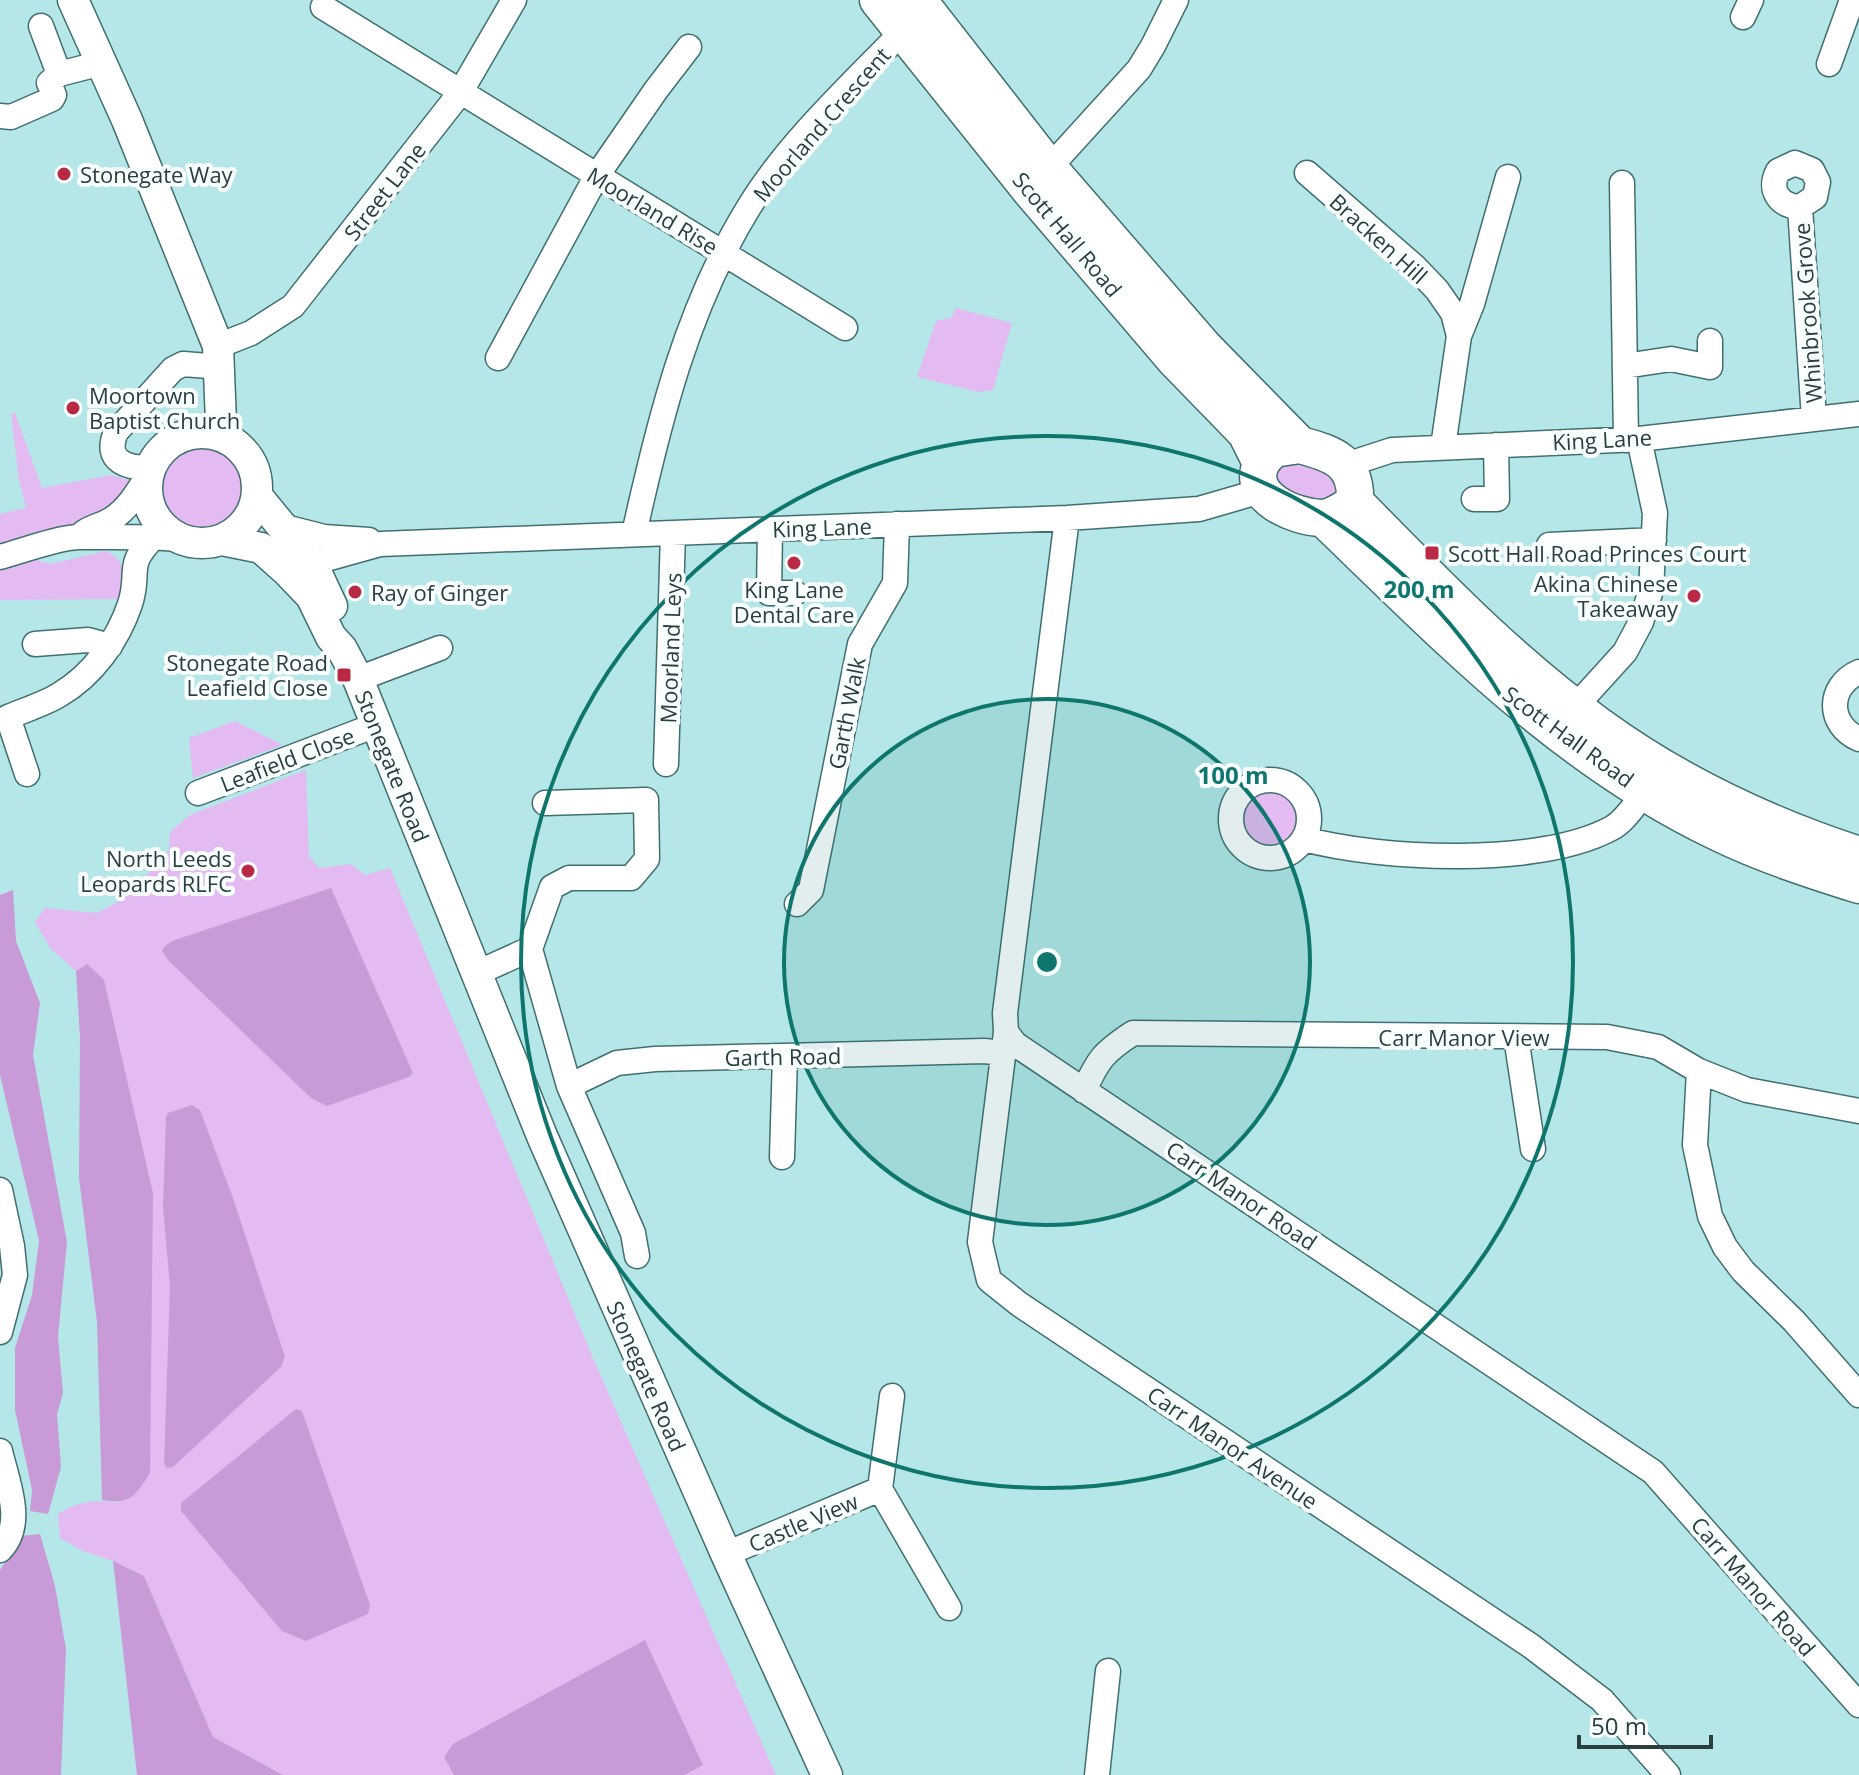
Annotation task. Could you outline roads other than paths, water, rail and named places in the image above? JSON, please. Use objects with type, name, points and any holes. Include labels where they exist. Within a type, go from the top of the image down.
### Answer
[{"type":"highway","name":"Scott Hall Road","points":[[878,0],[1030,190],[1166,350],[1246,433],[1261,477]]},
{"type":"highway","name":"Scott Hall Road","points":[[918,0],[1049,168],[1204,347],[1300,445]]},
{"type":"highway","points":[[1300,445],[1328,454],[1346,465],[1356,488],[1355,502],[1323,518],[1295,513],[1275,504],[1261,477],[1273,449],[1300,445]]},
{"type":"highway","name":"Scott Hall Road","points":[[1355,502],[1564,719]]},
{"type":"highway","name":"Scott Hall Road","points":[[1323,518],[1481,671],[1564,719],[1732,838],[1805,868],[1859,885]]},
{"type":"highway","name":"Scott Hall Road","points":[[1669,794],[1736,807],[1814,841],[1859,855]]},
{"type":"main road","points":[[73,0],[127,120],[214,356],[221,423],[231,441]]},
{"type":"main road","points":[[214,356],[194,415],[181,437],[158,455],[150,471],[150,506],[168,531],[168,538],[195,543],[222,540],[261,548],[300,568]]},
{"type":"main road","points":[[181,437],[197,433],[215,434],[244,451],[252,465],[257,480],[257,496],[245,523],[222,540]]},
{"type":"main road","points":[[257,496],[281,526],[300,568]]},
{"type":"main road","name":"Stonegate Road","points":[[300,568],[327,594],[343,633],[342,649]]},
{"type":"main road","name":"Stonegate Road","points":[[300,568],[331,637],[342,649],[358,679],[542,1136],[827,1775]]},
{"type":"street","name":"Street Lane","points":[[150,471],[121,463],[114,454],[116,432],[173,369],[214,356],[293,306],[460,93],[514,0]]},
{"type":"street","points":[[1049,168],[1139,69],[1176,0]]},
{"type":"street","points":[[1829,64],[1852,0]]},
{"type":"street","name":"Moorland Rise","points":[[323,7],[845,328]]},
{"type":"street","points":[[41,26],[59,74]]},
{"type":"street","name":"Moorland Crescent","points":[[634,534],[666,398],[693,321],[724,252],[750,205],[793,149],[902,32]]},
{"type":"street","points":[[498,358],[596,177],[689,47]]},
{"type":"street","points":[[0,116],[11,117],[52,99],[54,95],[49,83],[59,74],[102,63]]},
{"type":"street","name":"Bracken Hill","points":[[1307,173],[1437,290],[1453,313],[1459,336]]},
{"type":"street","points":[[1443,447],[1459,336],[1472,304],[1508,177]]},
{"type":"street","points":[[1564,719],[1625,652],[1641,622],[1651,590],[1655,513],[1632,439],[1625,366],[1622,183]]},
{"type":"street","name":"Whinbrook Grove","points":[[1800,207],[1814,419]]},
{"type":"street","points":[[1625,366],[1671,359],[1710,367],[1710,341]]},
{"type":"street","name":"King Lane","points":[[1346,465],[1392,450],[1632,439],[1859,414]]},
{"type":"street","points":[[1474,499],[1497,499],[1496,445]]},
{"type":"street","points":[[87,538],[93,526],[112,519],[133,498],[150,471]]},
{"type":"street","name":"King Lane","points":[[300,568],[380,544],[1067,518],[1199,509],[1261,477]]},
{"type":"street","points":[[1004,1042],[1005,1013],[1067,518]]},
{"type":"street","name":"Garth Walk","points":[[797,904],[811,890],[860,644],[895,583],[897,524]]},
{"type":"street","name":"King Lane","points":[[281,526],[324,537],[368,540],[380,544]]},
{"type":"street","points":[[770,529],[769,593],[795,593]]},
{"type":"street","name":"Moorland Leys","points":[[666,764],[673,533]]},
{"type":"street","points":[[87,538],[120,552],[134,567]]},
{"type":"street","points":[[0,557],[87,538],[168,538]]},
{"type":"street","points":[[27,774],[8,717],[59,696],[84,678],[110,646],[130,603],[138,554],[168,538]]},
{"type":"street","points":[[1549,545],[1654,540]]},
{"type":"street","name":"King Lane","points":[[327,594],[333,577],[343,565],[380,544]]},
{"type":"street","points":[[35,644],[88,640],[110,646]]},
{"type":"street","points":[[358,679],[440,648]]},
{"type":"street","points":[[1859,672],[1840,685],[1835,696],[1834,712],[1838,723],[1859,739]]},
{"type":"street","name":"Leafield Close","points":[[198,793],[376,725]]},
{"type":"street","points":[[1304,839],[1340,849],[1482,857],[1564,846],[1615,827],[1669,794]]},
{"type":"street","points":[[545,803],[646,800],[647,859],[631,878],[569,878],[552,887],[530,949],[569,1086],[633,1233],[637,1256]]},
{"type":"street","points":[[477,973],[530,949]]},
{"type":"street","name":"Carr Manor View","points":[[1084,1091],[1107,1050],[1133,1033],[1607,1037],[1658,1047],[1699,1071],[1747,1090],[1859,1111]]},
{"type":"street","points":[[1516,1037],[1533,1149]]},
{"type":"street","name":"Garth Road","points":[[569,1086],[617,1063],[984,1051],[1004,1042]]},
{"type":"street","name":"Carr Manor Road","points":[[1004,1042],[1015,1044],[1236,1190],[1653,1472],[1859,1705]]},
{"type":"street","name":"Carr Manor Avenue","points":[[1004,1042],[980,1242],[989,1280],[1019,1304],[1531,1646],[1602,1700],[1668,1775]]},
{"type":"street","points":[[782,1157],[785,1056]]},
{"type":"street","points":[[1699,1071],[1695,1145],[1710,1216],[1725,1247],[1743,1271],[1794,1321],[1859,1395]]},
{"type":"street","points":[[0,1190],[15,1275],[0,1332]]},
{"type":"street","name":"Castle View","points":[[892,1396],[880,1489],[949,1608]]},
{"type":"street","points":[[0,1451],[14,1523],[6,1545],[0,1550]]},
{"type":"street","name":"Castle View","points":[[726,1554],[880,1489]]},
{"type":"street","points":[[1097,1775],[1108,1671]]},
{"type":"place","name":"Stonegate Way","points":[[64,174]]},
{"type":"place","name":"Moortown Baptist Church","points":[[73,408]]},
{"type":"place","name":"Scott Hall Road Princes Court","points":[[1432,553]]},
{"type":"place","name":"King Lane Dental Care","points":[[794,563]]},
{"type":"place","name":"Ray of Ginger","points":[[355,592]]},
{"type":"place","name":"Akina Chinese Takeaway","points":[[1694,596]]},
{"type":"place","name":"Stonegate Road Leafield Close","points":[[344,675]]},
{"type":"place","name":"North Leeds Leopards RLFC","points":[[248,871]]}]
